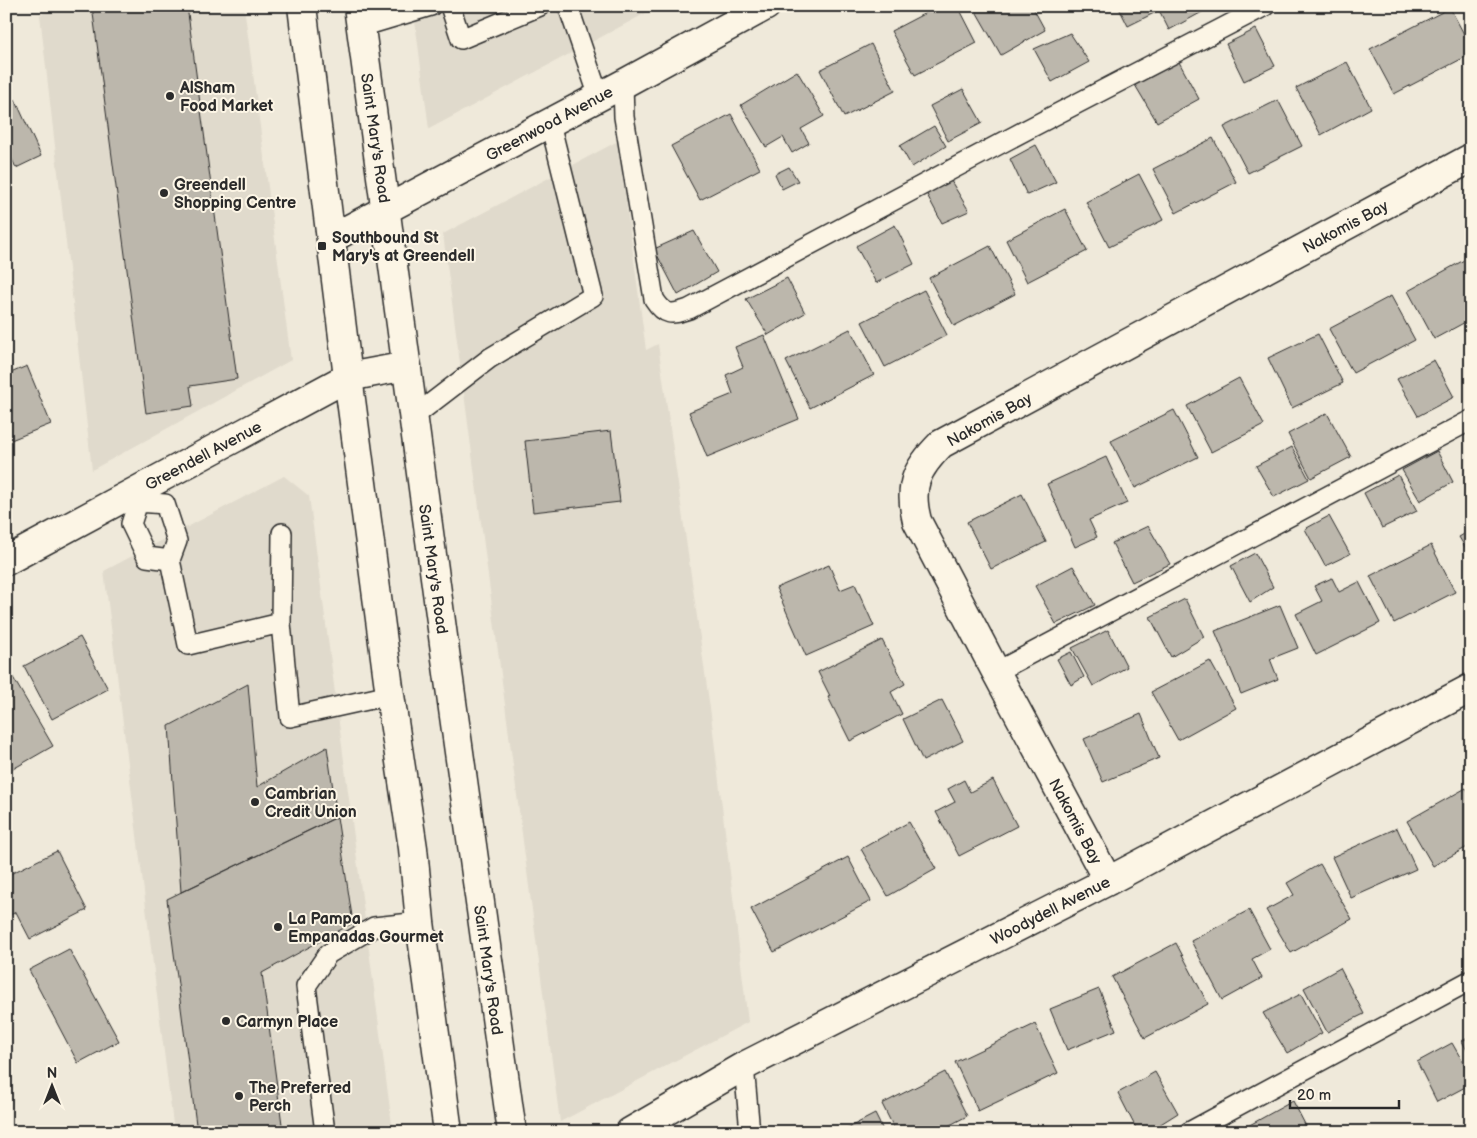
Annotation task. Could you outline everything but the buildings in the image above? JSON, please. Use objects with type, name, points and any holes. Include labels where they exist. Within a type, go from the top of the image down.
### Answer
[{"type":"street","points":[[302,6],[348,377],[390,695],[413,848],[420,922],[448,1132]]},
{"type":"street","name":"Greenwood Avenue","points":[[332,238],[386,211],[766,6]]},
{"type":"street","name":"Saint Mary's Road","points":[[359,17],[512,1132]]},
{"type":"street","name":"Nakomis Bay","points":[[1108,881],[917,521],[913,505],[918,472],[929,456],[941,444],[1471,158]]},
{"type":"street","name":"Greendell Avenue","points":[[6,560],[136,497],[348,377],[407,366]]},
{"type":"street","name":"Woodydell Avenue","points":[[630,1132],[744,1066],[1108,881],[1471,688]]},
{"type":"lane","points":[[359,17],[431,6]]},
{"type":"lane","points":[[450,6],[461,39],[540,6]]},
{"type":"lane","points":[[568,6],[599,97]]},
{"type":"lane","points":[[623,84],[624,117],[654,299],[660,308],[668,313],[676,314],[689,310],[1028,129],[1265,6]]},
{"type":"lane","points":[[413,417],[490,358],[593,296],[550,123]]},
{"type":"lane","points":[[996,672],[1471,420]]},
{"type":"lane","points":[[170,560],[148,557],[132,524],[136,497],[165,504],[177,541],[170,560],[188,645],[281,624]]},
{"type":"lane","points":[[282,533],[281,624],[290,718],[390,695]]},
{"type":"lane","points":[[325,1132],[306,986],[328,954],[374,927],[420,922]]},
{"type":"lane","points":[[1189,1132],[1471,980]]},
{"type":"lane","points":[[744,1066],[750,1132]]},
{"type":"shaded area","points":[[58,6],[244,6],[291,360],[92,470],[40,15]]},
{"type":"shaded area","points":[[413,6],[659,6],[429,129]]},
{"type":"shaded area","points":[[618,141],[646,350],[658,344],[711,715],[748,1022],[560,1122],[443,234]]},
{"type":"shaded area","points":[[284,476],[309,496],[393,1132],[174,1132],[104,571]]},
{"type":"place","name":"AlSham Food Market","points":[[170,96]]},
{"type":"place","name":"Greendell Shopping Centre","points":[[164,193]]},
{"type":"place","name":"Southbound St Mary's at Greendell","points":[[322,246]]},
{"type":"place","name":"Cambrian Credit Union","points":[[255,802]]},
{"type":"place","name":"La Pampa Empanadas Gourmet","points":[[278,927]]},
{"type":"place","name":"Carmyn Place","points":[[226,1021]]},
{"type":"place","name":"The Preferred Perch","points":[[239,1096]]}]
